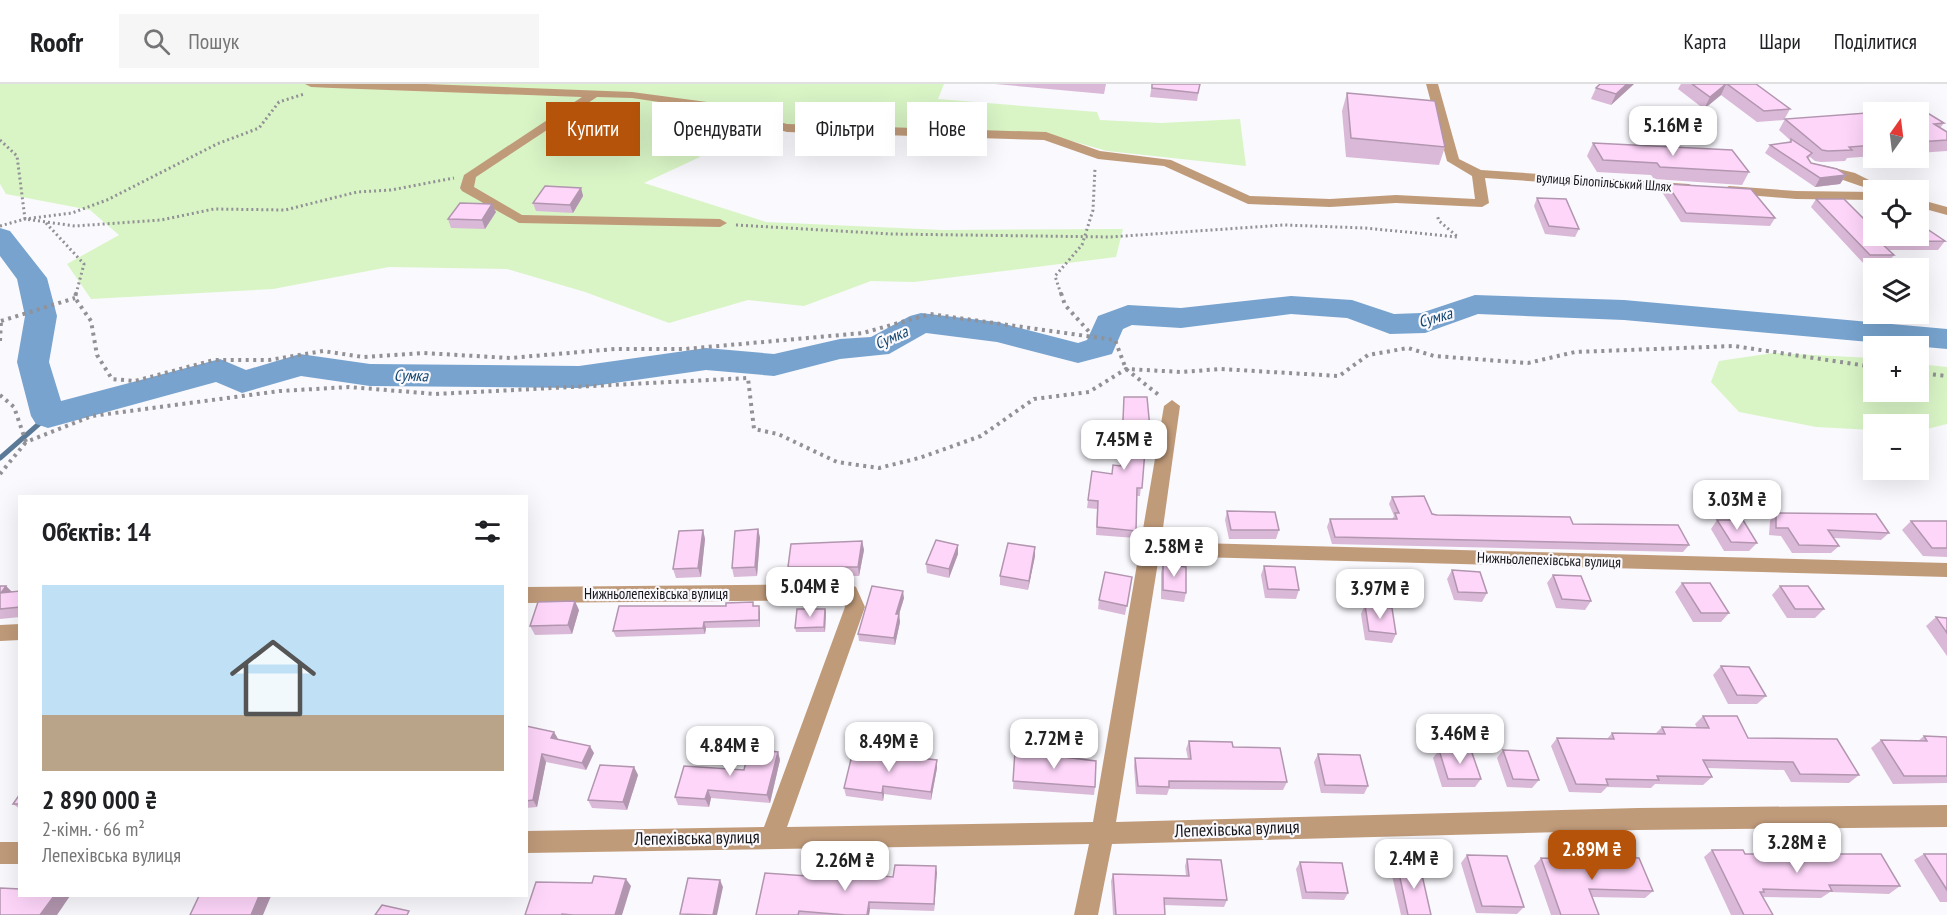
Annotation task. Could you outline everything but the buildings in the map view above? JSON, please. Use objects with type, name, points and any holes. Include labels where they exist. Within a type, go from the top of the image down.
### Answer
[{"type":"street","points":[[311,84],[632,95],[707,106],[787,128],[1046,136],[1098,155],[1167,163],[1248,200],[1330,204],[1396,198],[1482,203],[1478,174]]},
{"type":"street","points":[[632,95],[642,84]]},
{"type":"street","name":"вулиця Білопільський Шлях","points":[[1432,84],[1453,160],[1478,174],[1796,195],[1863,196]]},
{"type":"street","points":[[594,94],[470,175],[467,188],[519,219],[720,223]]},
{"type":"street","points":[[1810,166],[1863,182]]},
{"type":"street","points":[[1929,206],[1947,211]]},
{"type":"street","points":[[1086,915],[1104,833],[1172,406]]},
{"type":"street","name":"Нижньолепехівська вулиця","points":[[1150,549],[1947,570]]},
{"type":"street","name":"Нижньолепехівська вулиця","points":[[528,595],[849,592],[855,608],[772,837]]},
{"type":"street","points":[[0,633],[18,632]]},
{"type":"street","name":"Лепехівська вулиця","points":[[528,842],[1104,833],[1638,819],[1947,816]]},
{"type":"street","points":[[0,853],[18,853]]},
{"type":"path","points":[[0,226],[25,219],[72,213],[107,200],[217,144],[259,128],[279,102],[333,84]]},
{"type":"path","points":[[0,140],[17,156],[25,219]]},
{"type":"path","points":[[1092,335],[1065,305],[1055,276],[1082,245],[1093,210],[1093,178],[1098,155]]},
{"type":"path","points":[[25,219],[75,226],[161,220],[214,209],[285,210],[357,192],[390,190],[470,175]]},
{"type":"path","points":[[720,223],[891,234],[1098,237],[1284,225],[1365,228],[1458,237],[1436,216],[1444,201]]},
{"type":"path","points":[[46,223],[84,264],[75,298],[91,321],[97,355],[112,379],[135,381],[214,360],[269,360],[323,351],[363,357],[423,353],[510,358],[615,350],[685,349],[863,333],[930,314],[1115,340],[1126,369],[1172,406]]},
{"type":"path","points":[[0,341],[1,320],[75,298]]},
{"type":"path","points":[[0,474],[26,442],[92,416],[280,391],[349,387],[436,394],[748,378],[754,429],[777,434],[837,462],[879,468],[919,458],[981,436],[1034,399],[1089,392],[1126,369],[1182,372],[1221,369],[1339,376],[1368,355],[1408,348],[1434,356],[1528,363],[1575,352],[1734,346],[1863,365]]},
{"type":"path","points":[[1929,374],[1947,376]]},
{"type":"path","points":[[0,395],[14,407],[26,442]]},
{"type":"green space","points":[[0,84],[944,84],[938,99],[975,102],[907,102],[907,131],[895,130],[895,102],[795,102],[795,128],[783,128],[783,102],[652,102],[652,156],[700,157],[644,183],[766,222],[943,230],[1123,229],[1116,257],[914,282],[871,281],[804,306],[748,300],[669,323],[585,292],[507,269],[389,267],[273,289],[91,299],[67,264],[119,235],[90,210],[6,194],[0,184]]},
{"type":"green space","points":[[987,103],[1097,112],[1100,120],[1161,123],[1240,119],[1246,166],[1107,151],[1047,134],[987,133]]},
{"type":"green space","points":[[1773,353],[1863,358],[1863,402],[1929,402],[1929,365],[1947,367],[1947,424],[1929,428],[1929,414],[1863,414],[1863,429],[1816,427],[1739,412],[1711,382],[1719,361]]},
{"type":"waterway","name":"Сумка","points":[[0,237],[32,278],[41,316],[33,362],[48,416],[220,370],[242,382],[300,365],[370,375],[579,377],[706,359],[774,365],[840,349],[878,347],[921,323],[997,332],[1078,353],[1101,347],[1109,323],[1128,315],[1181,318],[1291,305],[1352,309],[1390,324],[1425,323],[1475,304],[1624,310],[1947,339]]},
{"type":"waterway","points":[[0,458],[48,416]]}]
